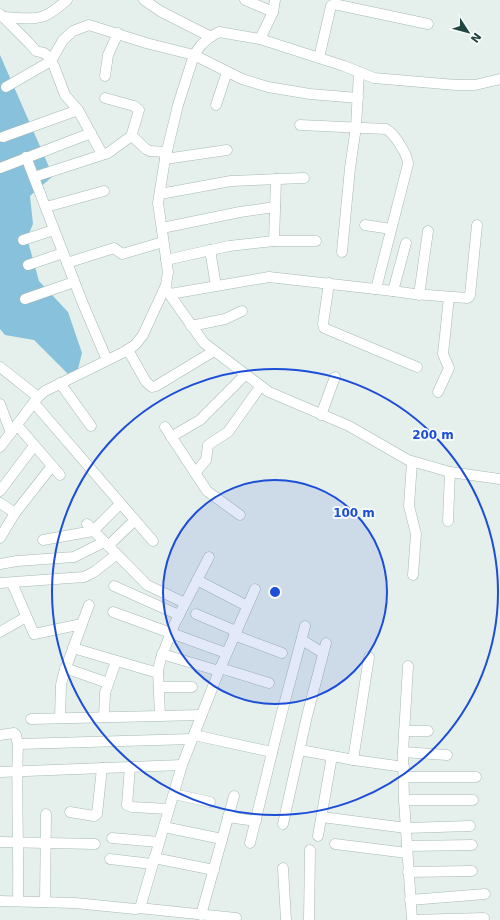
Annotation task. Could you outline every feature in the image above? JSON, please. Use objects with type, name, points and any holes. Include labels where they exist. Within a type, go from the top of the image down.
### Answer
[{"type":"street","points":[[2,15],[37,18],[43,17],[67,0]]},
{"type":"street","points":[[144,0],[160,11],[211,37]]},
{"type":"street","points":[[245,0],[273,12]]},
{"type":"street","points":[[260,39],[273,12],[275,0]]},
{"type":"street","points":[[319,58],[331,6],[334,4],[428,24]]},
{"type":"street","points":[[2,15],[36,51],[44,53],[51,61],[65,95],[78,110],[101,152],[105,154]]},
{"type":"street","points":[[6,87],[51,61],[63,40],[73,32],[83,26],[92,25],[146,43],[194,56],[242,79],[268,87],[310,94],[358,98]]},
{"type":"street","points":[[0,447],[36,400],[45,391],[128,350],[135,345],[143,335],[167,291],[168,272],[158,203],[166,155],[178,105],[194,56],[201,45],[211,37],[219,32],[260,39],[374,78],[456,85],[475,85],[500,79]]},
{"type":"street","points":[[105,76],[108,55],[118,34]]},
{"type":"street","points":[[216,105],[227,72]]},
{"type":"street","points":[[342,252],[350,168],[356,127],[358,72]]},
{"type":"street","points":[[34,177],[105,154],[131,137],[139,110],[138,108],[104,98]]},
{"type":"street","points":[[2,137],[78,110]]},
{"type":"street","points":[[300,125],[388,130],[408,160],[376,289]]},
{"type":"street","points":[[0,168],[90,133]]},
{"type":"street","points":[[131,137],[150,150],[166,155],[227,150]]},
{"type":"street","points":[[26,157],[74,282],[108,360]]},
{"type":"street","points":[[160,194],[230,182],[304,178]]},
{"type":"street","points":[[274,241],[276,179]]},
{"type":"street","points":[[46,208],[104,191]]},
{"type":"street","points":[[162,228],[240,212],[275,207]]},
{"type":"street","points":[[365,225],[391,229]]},
{"type":"street","points":[[167,291],[216,286],[269,277],[419,295],[467,298],[470,296],[477,225]]},
{"type":"street","points":[[23,240],[54,230]]},
{"type":"street","points":[[419,295],[428,231]]},
{"type":"street","points":[[166,260],[229,246],[274,241],[316,241]]},
{"type":"street","points":[[28,265],[114,248],[122,254],[164,242]]},
{"type":"street","points":[[393,291],[406,243]]},
{"type":"street","points":[[210,250],[216,286]]},
{"type":"street","points":[[25,299],[74,282]]},
{"type":"street","points":[[329,283],[323,324],[324,328],[417,367]]},
{"type":"street","points":[[167,291],[204,343],[260,387],[278,397],[349,426],[402,458],[412,462],[450,472],[500,479]]},
{"type":"street","points":[[438,392],[449,368],[443,354],[449,297]]},
{"type":"street","points":[[191,326],[225,319],[242,311]]},
{"type":"street","points":[[128,350],[146,382],[152,387],[214,351]]},
{"type":"street","points":[[0,367],[36,400],[120,504],[153,541]]},
{"type":"street","points":[[171,437],[200,420],[245,375]]},
{"type":"street","points":[[321,415],[335,376]]},
{"type":"street","points":[[60,383],[91,426]]},
{"type":"street","points":[[195,473],[206,460],[207,447],[228,432],[260,387]]},
{"type":"street","points":[[0,404],[14,429],[34,446],[60,475]]},
{"type":"street","points":[[165,428],[207,491],[240,515]]},
{"type":"street","points":[[0,491],[34,446]]},
{"type":"street","points":[[412,462],[409,506],[416,534],[413,575]]},
{"type":"street","points":[[0,538],[15,513],[52,466]]},
{"type":"street","points":[[448,521],[450,472]]},
{"type":"street","points":[[0,503],[15,513]]},
{"type":"street","points":[[43,540],[90,528],[120,504]]},
{"type":"street","points":[[0,564],[17,561],[74,557],[106,544],[135,520]]},
{"type":"street","points":[[90,528],[147,585],[185,604]]},
{"type":"street","points":[[0,583],[90,575],[116,554]]},
{"type":"street","points":[[160,716],[158,673],[162,654],[179,615],[209,557]]},
{"type":"street","points":[[197,580],[247,606]]},
{"type":"street","points":[[0,590],[14,582]]},
{"type":"street","points":[[14,582],[26,617],[33,632],[36,634],[82,624]]},
{"type":"street","points":[[114,586],[179,615]]},
{"type":"street","points":[[140,908],[182,765],[226,653],[255,589]]},
{"type":"street","points":[[60,718],[61,686],[65,668],[89,605]]},
{"type":"street","points":[[113,612],[226,653]]},
{"type":"street","points":[[196,614],[282,653]]},
{"type":"street","points":[[0,632],[26,617]]},
{"type":"street","points":[[250,843],[280,716],[305,626]]},
{"type":"street","points":[[283,824],[324,648],[302,640]]},
{"type":"street","points":[[73,648],[158,673]]},
{"type":"street","points":[[162,654],[269,683]]},
{"type":"street","points":[[353,760],[369,657]]},
{"type":"street","points":[[104,717],[104,699],[116,661]]},
{"type":"street","points":[[408,666],[403,752],[404,800],[412,920],[484,918]]},
{"type":"street","points":[[65,668],[108,683]]},
{"type":"street","points":[[159,687],[192,687]]},
{"type":"street","points":[[31,719],[201,716]]},
{"type":"street","points":[[404,731],[428,731]]},
{"type":"street","points":[[0,735],[14,733],[18,743],[18,901]]},
{"type":"street","points":[[18,743],[193,737],[272,752]]},
{"type":"street","points":[[300,750],[404,772],[476,777]]},
{"type":"street","points":[[403,752],[447,755]]},
{"type":"street","points":[[318,836],[332,756]]},
{"type":"street","points":[[0,772],[182,765]]},
{"type":"street","points":[[130,767],[128,805],[132,808],[169,809]]},
{"type":"street","points":[[70,812],[94,816],[97,814],[102,768]]},
{"type":"street","points":[[174,794],[210,802]]},
{"type":"street","points":[[201,915],[234,796]]},
{"type":"street","points":[[404,800],[473,800]]},
{"type":"street","points":[[45,902],[46,814]]},
{"type":"street","points":[[228,816],[256,821]]},
{"type":"street","points":[[322,817],[406,828],[470,826]]},
{"type":"street","points":[[164,827],[222,838]]},
{"type":"street","points":[[112,838],[159,842]]},
{"type":"street","points":[[0,842],[95,844]]},
{"type":"street","points":[[335,844],[407,850],[472,845]]},
{"type":"street","points":[[309,920],[310,850]]},
{"type":"street","points":[[110,859],[153,861],[214,870]]},
{"type":"street","points":[[283,868],[286,920]]},
{"type":"street","points":[[408,872],[472,871]]},
{"type":"street","points":[[410,900],[485,894]]},
{"type":"street","points":[[0,901],[45,902],[135,909],[140,908],[157,915],[201,915],[217,918],[236,918]]},
{"type":"water","points":[[0,55],[53,176],[30,196],[33,224],[27,238],[39,281],[68,312],[82,353],[75,381],[34,340],[5,335],[0,329]]}]
